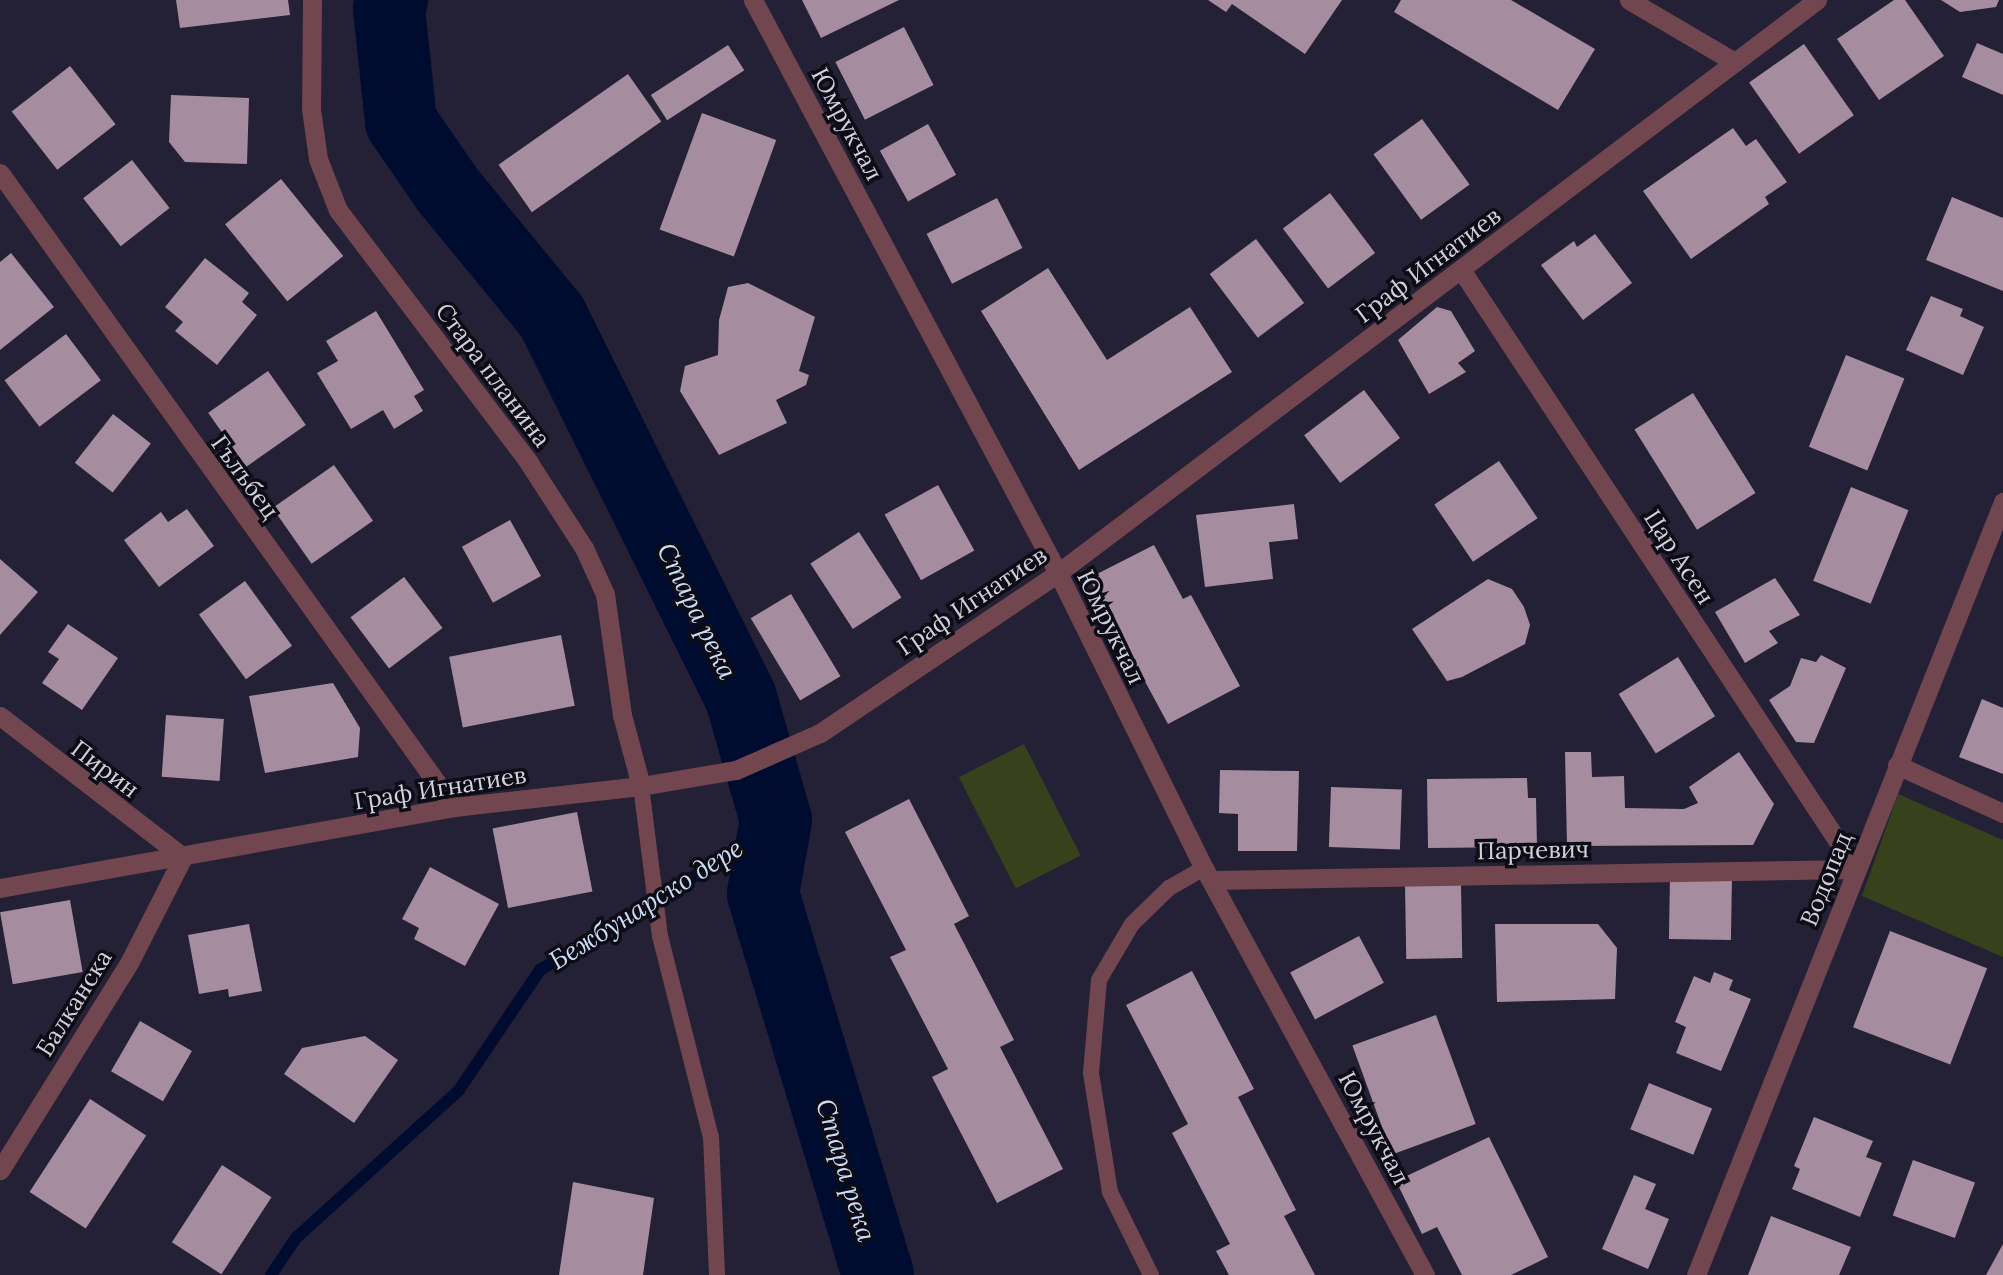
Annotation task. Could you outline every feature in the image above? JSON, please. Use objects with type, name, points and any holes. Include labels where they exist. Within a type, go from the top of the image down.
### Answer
[{"type":"street","name":"Стара планина","points":[[312,0],[311,108],[318,159],[338,210],[529,463],[584,548],[605,594],[622,715],[641,786]]},
{"type":"street","name":"Юмрукчал","points":[[753,0],[1058,573],[1208,874],[1425,1275]]},
{"type":"street","points":[[1629,0],[1733,61]]},
{"type":"street","name":"Граф Игнатиев","points":[[0,888],[454,807],[641,786],[736,770],[820,733],[1058,573],[1462,271],[1733,61],[1817,0]]},
{"type":"street","name":"Гълъбец","points":[[0,173],[454,807]]},
{"type":"street","name":"Цар Асен","points":[[1462,271],[1856,869]]},
{"type":"street","name":"Водопад","points":[[1696,1275],[2003,502]]},
{"type":"street","name":"Пирин","points":[[0,716],[183,857]]},
{"type":"street","points":[[1898,765],[2003,813]]},
{"type":"street","name":"Балканска","points":[[0,1170],[129,962],[183,857]]},
{"type":"street","name":"Парчевич","points":[[1208,874],[1856,869]]},
{"type":"lane","points":[[641,786],[660,936],[711,1137],[717,1275]]},
{"type":"lane","points":[[1151,1275],[1110,1192],[1091,1073],[1098,980],[1132,924],[1169,888],[1208,874]]},
{"type":"green space","points":[[1024,744],[1081,855],[1016,889],[959,777]]},
{"type":"green space","points":[[1898,794],[2003,840],[2003,957],[1862,896]]},
{"type":"building","points":[[176,0],[288,0],[290,15],[180,28]]},
{"type":"building","points":[[802,0],[899,0],[821,38]]},
{"type":"building","points":[[1208,0],[1342,0],[1305,54],[1232,4],[1226,12]]},
{"type":"building","points":[[1401,0],[1511,0],[1595,49],[1558,110],[1394,12]]},
{"type":"building","points":[[1894,0],[1905,0],[1944,56],[1879,100],[1837,39]]},
{"type":"building","points":[[1941,0],[1999,0],[1996,7],[1960,12]]},
{"type":"building","points":[[904,27],[934,85],[865,120],[835,62]]},
{"type":"building","points":[[1977,43],[2003,54],[2003,95],[1962,77]]},
{"type":"building","points":[[1804,44],[1854,115],[1799,154],[1749,82]]},
{"type":"building","points":[[728,45],[744,70],[667,120],[651,95]]},
{"type":"building","points":[[70,66],[116,124],[57,170],[12,112]]},
{"type":"building","points":[[628,74],[661,122],[532,212],[499,165]]},
{"type":"building","points":[[171,95],[249,98],[247,164],[185,162],[169,142]]},
{"type":"building","points":[[702,113],[776,140],[734,257],[660,230]]},
{"type":"building","points":[[1422,119],[1470,185],[1421,220],[1373,154]]},
{"type":"building","points":[[928,124],[956,175],[908,201],[880,151]]},
{"type":"building","points":[[1733,128],[1746,146],[1756,139],[1787,182],[1765,197],[1769,204],[1691,259],[1643,191]]},
{"type":"building","points":[[132,160],[170,208],[121,246],[83,198]]},
{"type":"building","points":[[281,179],[343,256],[287,301],[225,224]]},
{"type":"building","points":[[1330,193],[1375,253],[1328,288],[1283,229]]},
{"type":"building","points":[[1952,197],[2003,218],[2003,291],[1926,260]]},
{"type":"building","points":[[997,198],[1022,248],[952,284],[927,234]]},
{"type":"building","points":[[1595,234],[1632,283],[1583,320],[1541,265],[1574,241],[1577,247]]},
{"type":"building","points":[[1256,239],[1304,303],[1258,338],[1210,274]]},
{"type":"building","points":[[11,253],[54,307],[0,350],[0,262]]},
{"type":"building","points":[[205,258],[249,293],[242,302],[257,315],[217,365],[175,331],[183,322],[165,307]]},
{"type":"building","points":[[1048,268],[1107,360],[1190,307],[1232,372],[1079,470],[981,311]]},
{"type":"building","points":[[748,283],[815,317],[799,371],[809,375],[806,385],[776,400],[787,423],[719,455],[680,391],[685,366],[718,355],[719,320],[728,287]]},
{"type":"building","points":[[1931,296],[1963,309],[1960,316],[1984,327],[1963,375],[1906,350]]},
{"type":"building","points":[[1437,307],[1451,311],[1475,351],[1458,363],[1466,372],[1429,394],[1398,340]]},
{"type":"building","points":[[376,311],[424,390],[414,396],[423,411],[394,429],[383,410],[351,429],[317,373],[338,361],[326,341]]},
{"type":"building","points":[[66,334],[101,380],[39,427],[5,380]]},
{"type":"building","points":[[1846,355],[1904,379],[1867,470],[1809,447]]},
{"type":"building","points":[[268,371],[306,425],[246,467],[208,413]]},
{"type":"building","points":[[1364,390],[1400,438],[1340,483],[1304,435]]},
{"type":"building","points":[[1693,393],[1756,493],[1697,530],[1634,430]]},
{"type":"building","points":[[113,414],[151,444],[113,492],[75,463]]},
{"type":"building","points":[[1499,461],[1538,518],[1473,562],[1434,505]]},
{"type":"building","points":[[334,465],[373,521],[312,564],[273,508]]},
{"type":"building","points":[[938,485],[974,551],[921,580],[885,515]]},
{"type":"building","points":[[1851,487],[1908,510],[1871,604],[1813,581]]},
{"type":"building","points":[[1294,504],[1298,539],[1269,542],[1273,579],[1205,587],[1196,515]]},
{"type":"building","points":[[187,509],[214,546],[159,587],[124,540],[161,512],[168,522]]},
{"type":"building","points":[[510,520],[541,576],[493,603],[462,547]]},
{"type":"building","points":[[859,532],[901,597],[853,629],[810,564]]},
{"type":"building","points":[[1154,545],[1183,599],[1191,595],[1240,686],[1168,724],[1089,578]]},
{"type":"building","points":[[0,559],[38,592],[0,635]]},
{"type":"building","points":[[404,577],[443,628],[389,668],[350,617]]},
{"type":"building","points":[[1775,578],[1800,615],[1769,631],[1778,643],[1745,663],[1715,612]]},
{"type":"building","points":[[1488,579],[1512,589],[1524,607],[1530,625],[1525,644],[1462,677],[1447,681],[1412,629]]},
{"type":"building","points":[[245,581],[292,646],[246,679],[199,615]]},
{"type":"building","points":[[791,594],[840,676],[800,700],[751,618]]},
{"type":"building","points":[[68,624],[118,658],[82,710],[42,683],[59,659],[48,652]]},
{"type":"building","points":[[561,635],[575,706],[463,727],[449,657]]},
{"type":"building","points":[[1821,655],[1846,668],[1814,743],[1796,742],[1769,700],[1790,686],[1801,658],[1816,662]]},
{"type":"building","points":[[1678,657],[1715,716],[1656,753],[1619,694]]},
{"type":"building","points":[[333,683],[360,728],[358,757],[265,773],[249,696]]},
{"type":"building","points":[[1982,699],[2003,708],[2003,774],[1959,757]]},
{"type":"building","points":[[166,715],[224,719],[220,781],[162,777]]},
{"type":"building","points":[[1565,752],[1591,752],[1592,777],[1624,776],[1625,808],[1684,809],[1698,803],[1689,787],[1739,752],[1774,804],[1753,845],[1567,846]]},
{"type":"building","points":[[1220,770],[1299,771],[1297,851],[1238,851],[1238,814],[1219,813]]},
{"type":"building","points":[[1527,778],[1528,798],[1536,798],[1537,847],[1428,848],[1427,779]]},
{"type":"building","points":[[1331,787],[1402,789],[1400,849],[1329,847]]},
{"type":"building","points":[[909,799],[969,916],[954,924],[1014,1040],[1000,1047],[1063,1169],[997,1203],[932,1077],[948,1069],[890,957],[906,950],[845,832]]},
{"type":"building","points":[[577,812],[592,892],[508,908],[493,828]]},
{"type":"building","points":[[430,867],[499,904],[465,966],[414,939],[419,928],[402,919]]},
{"type":"building","points":[[1670,877],[1732,878],[1731,940],[1669,939]]},
{"type":"building","points":[[1461,885],[1462,958],[1406,959],[1405,886]]},
{"type":"building","points":[[70,900],[83,972],[13,984],[0,912]]},
{"type":"building","points":[[249,924],[262,991],[229,997],[228,989],[199,994],[188,935]]},
{"type":"building","points":[[1495,924],[1598,924],[1617,948],[1615,999],[1497,1002]]},
{"type":"building","points":[[1890,931],[1987,968],[1950,1064],[1853,1027]]},
{"type":"building","points":[[1359,936],[1384,983],[1315,1019],[1290,973]]},
{"type":"building","points":[[1192,971],[1254,1089],[1238,1097],[1296,1210],[1284,1216],[1315,1275],[1229,1275],[1216,1251],[1230,1244],[1172,1133],[1188,1124],[1126,1005]]},
{"type":"building","points":[[1714,972],[1733,980],[1729,990],[1751,999],[1721,1071],[1676,1053],[1686,1027],[1675,1022],[1694,976],[1710,983]]},
{"type":"building","points":[[1436,1015],[1476,1124],[1392,1154],[1352,1045]]},
{"type":"building","points":[[140,1021],[192,1051],[163,1101],[111,1071]]},
{"type":"building","points":[[365,1036],[398,1060],[354,1123],[284,1074],[302,1048]]},
{"type":"building","points":[[1649,1083],[1712,1108],[1693,1155],[1630,1129]]},
{"type":"building","points":[[90,1099],[146,1135],[86,1229],[30,1192]]},
{"type":"building","points":[[1814,1117],[1873,1141],[1866,1157],[1882,1163],[1860,1217],[1792,1189],[1800,1169],[1794,1166]]},
{"type":"building","points":[[1489,1137],[1548,1257],[1511,1275],[1462,1275],[1437,1227],[1422,1234],[1396,1181]]},
{"type":"building","points":[[1913,1160],[1975,1183],[1955,1238],[1893,1215]]},
{"type":"building","points":[[222,1165],[271,1197],[221,1274],[172,1242]]},
{"type":"building","points":[[1634,1175],[1656,1184],[1645,1209],[1669,1219],[1648,1269],[1602,1249]]},
{"type":"building","points":[[573,1182],[654,1198],[643,1275],[559,1275]]},
{"type":"building","points":[[1771,1216],[1851,1247],[1839,1275],[1748,1275]]},
{"type":"building","points":[[2003,1244],[2003,1275],[1986,1275]]},
{"type":"waterway","name":"Стара река","points":[[392,0],[389,9],[401,122],[447,189],[552,317],[741,698],[776,820],[763,894],[878,1275]]},
{"type":"waterway","name":"Бежбунарско дере","points":[[271,1275],[296,1238],[459,1090],[540,970],[726,857],[776,820]]}]
